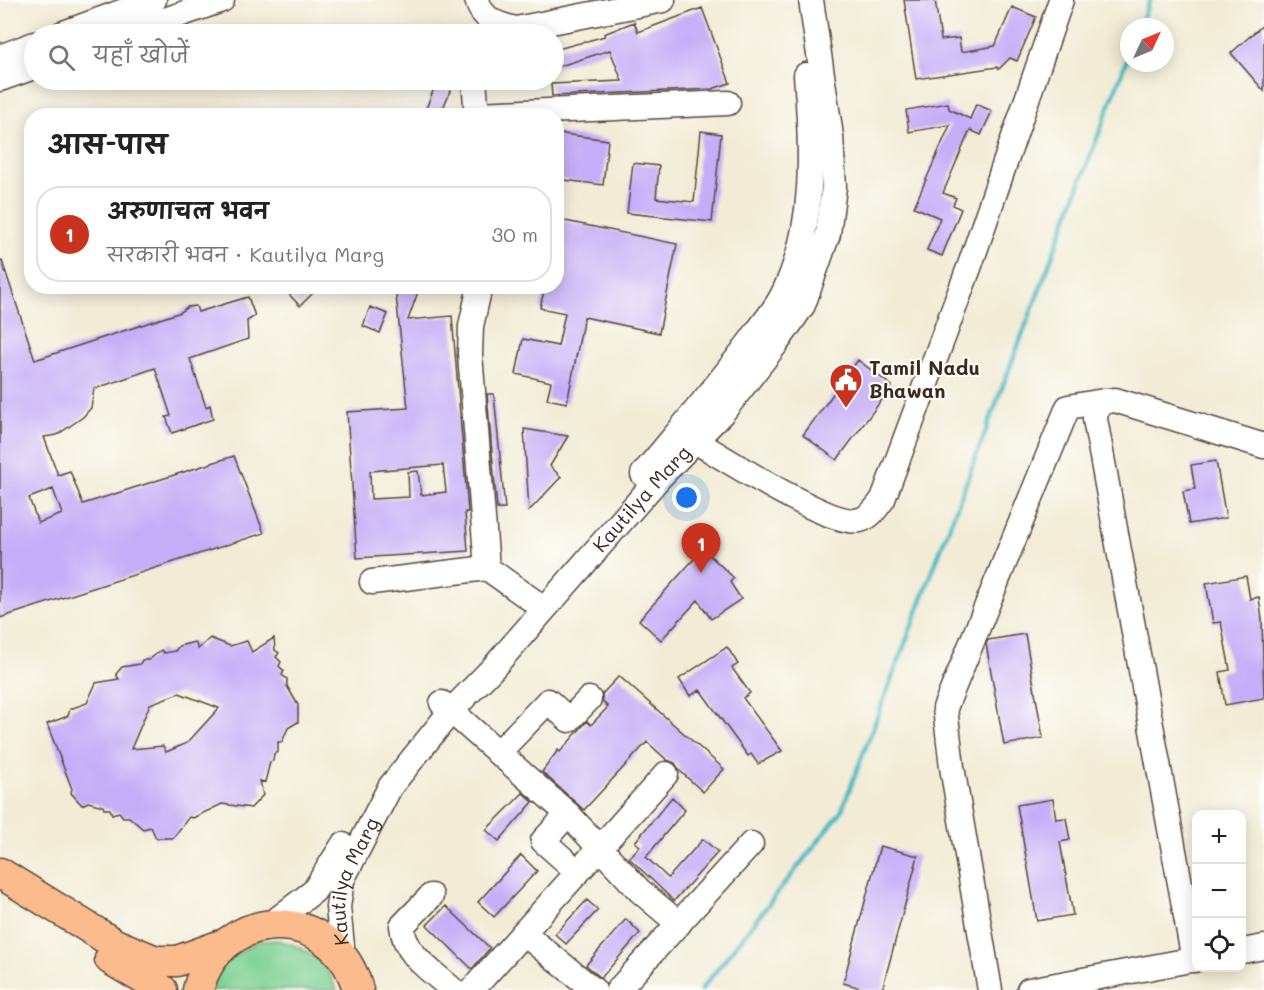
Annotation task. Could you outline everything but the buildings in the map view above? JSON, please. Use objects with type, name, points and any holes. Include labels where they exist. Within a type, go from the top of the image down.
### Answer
[{"type":"main road","points":[[0,873],[115,944],[156,962],[177,961],[224,944],[246,930],[271,924],[298,926],[324,938],[344,956],[354,975],[358,990]]},
{"type":"main road","points":[[0,897],[162,990]]},
{"type":"main road","points":[[198,990],[211,958],[224,944]]},
{"type":"street","points":[[88,24],[154,0]]},
{"type":"street","points":[[154,24],[222,0]]},
{"type":"street","points":[[477,0],[486,24]]},
{"type":"street","points":[[541,24],[663,0]]},
{"type":"street","name":"Kautilya Marg","points":[[344,956],[338,907],[342,880],[390,787],[447,707],[532,600],[630,489],[725,375],[783,296],[799,252],[807,208],[809,175],[808,99],[797,0]]},
{"type":"street","name":"Kautilya Marg","points":[[271,924],[314,891],[378,782],[447,707],[493,668],[585,560],[723,412],[777,344],[803,305],[828,234],[834,187],[831,136],[811,0]]},
{"type":"street","points":[[695,441],[819,512],[843,520],[859,520],[873,512],[883,499],[965,276],[1061,0]]},
{"type":"street","points":[[0,57],[24,48]]},
{"type":"street","points":[[0,79],[24,71]]},
{"type":"street","points":[[475,90],[476,108]]},
{"type":"street","points":[[564,111],[728,103]]},
{"type":"street","points":[[478,294],[471,326],[470,354],[487,568]]},
{"type":"street","points":[[990,990],[952,767],[945,708],[1068,407],[1115,400],[1264,446]]},
{"type":"street","points":[[1104,401],[1096,409],[1095,419],[1192,943]]},
{"type":"street","points":[[372,582],[487,568],[532,600]]},
{"type":"street","points":[[498,753],[549,701],[569,720],[590,699]]},
{"type":"street","points":[[447,707],[568,814],[640,891],[679,924]]},
{"type":"street","points":[[472,990],[666,774]]},
{"type":"street","points":[[568,814],[543,840],[578,872]]},
{"type":"street","points":[[618,990],[751,844]]},
{"type":"street","points":[[430,896],[402,926],[403,938],[411,952],[453,990]]},
{"type":"street","points":[[523,933],[594,990]]},
{"type":"street","points":[[1246,950],[1264,947]]},
{"type":"street","points":[[1029,990],[1192,960]]},
{"type":"green space","points":[[279,940],[299,947],[315,957],[327,971],[337,990],[210,990],[223,962],[258,941]]},
{"type":"waterway","points":[[1143,18],[1150,0]]},
{"type":"waterway","points":[[701,990],[841,812],[1122,72]]},
{"type":"place","name":"Tamil Nadu Bhawan","points":[[846,409]]},
{"type":"place","name":"अरुणाचल भवन","points":[[701,573]]}]
